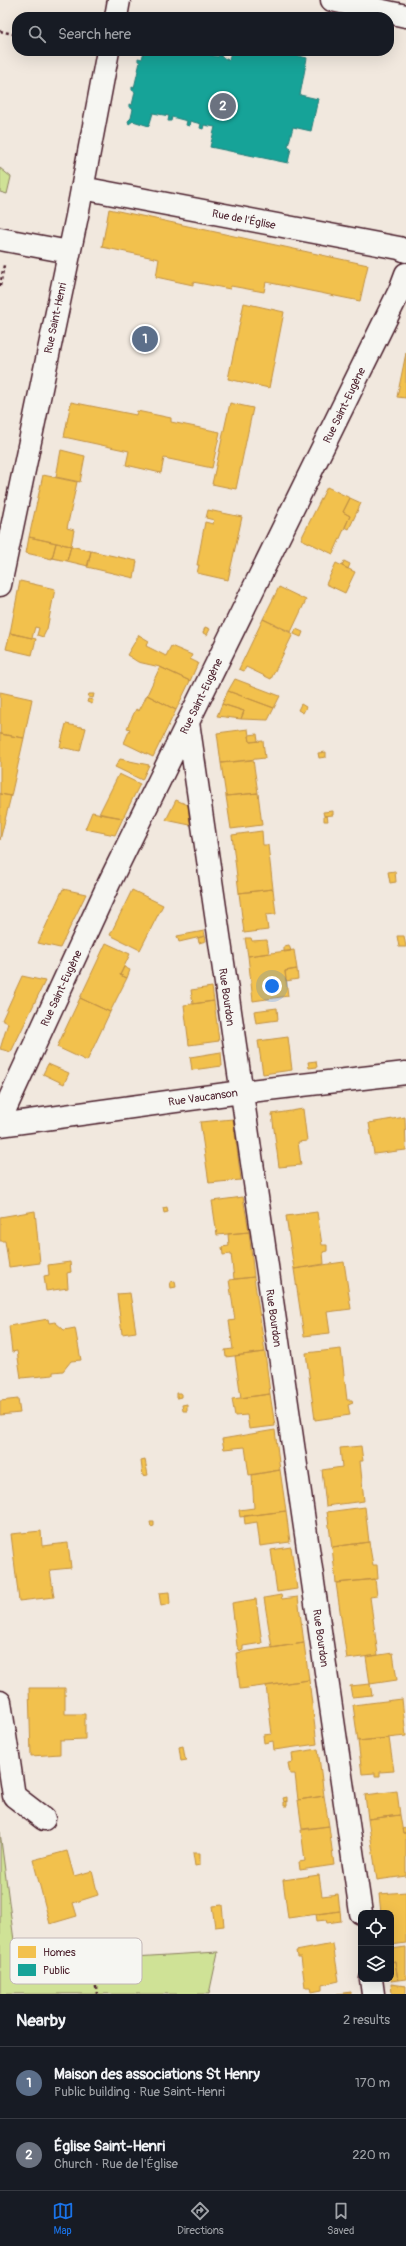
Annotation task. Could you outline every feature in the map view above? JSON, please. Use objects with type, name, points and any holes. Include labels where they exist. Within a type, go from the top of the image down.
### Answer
[{"type":"street","points":[[117,12],[119,0]]},
{"type":"street","points":[[332,0],[388,12]]},
{"type":"street","points":[[394,13],[406,16]]},
{"type":"street","name":"Rue Saint-Henri","points":[[0,586],[82,188],[107,56]]},
{"type":"street","name":"Rue de l'Église","points":[[82,188],[399,248],[406,251]]},
{"type":"street","points":[[0,240],[69,252]]},
{"type":"street","name":"Rue Saint-Eugène","points":[[0,1120],[110,883],[397,297],[406,274]]},
{"type":"street","name":"Rue Bourdon","points":[[188,722],[361,1910]]},
{"type":"street","name":"Rue Vaucanson","points":[[0,1125],[241,1092],[406,1073]]},
{"type":"street","points":[[0,1702],[14,1796],[44,1819]]},
{"type":"street","points":[[371,1982],[373,1994]]},
{"type":"path","points":[[0,31],[12,34]]},
{"type":"path","points":[[96,1984],[97,1994]]},
{"type":"green space","points":[[0,168],[11,177],[7,194],[0,192]]},
{"type":"green space","points":[[0,1832],[14,1938],[10,1938],[10,1984],[142,1984],[142,1957],[218,1952],[209,1994],[0,1994]]},
{"type":"building: Homes","points":[[109,209],[368,265],[360,301],[266,282],[264,292],[231,286],[230,289],[193,282],[193,285],[156,277],[159,259],[102,247]]},
{"type":"building: Homes","points":[[244,303],[284,312],[269,388],[228,379]]},
{"type":"building: Homes","points":[[406,353],[406,398],[397,397]]},
{"type":"building: Homes","points":[[71,402],[136,415],[137,411],[171,418],[171,422],[220,432],[212,468],[164,458],[161,473],[126,465],[129,451],[64,437]]},
{"type":"building: Homes","points":[[230,403],[253,408],[236,489],[212,484]]},
{"type":"building: Homes","points":[[61,450],[85,456],[80,482],[56,477]]},
{"type":"building: Homes","points":[[43,475],[77,482],[67,528],[74,530],[71,546],[29,537]]},
{"type":"building: Homes","points":[[327,487],[350,498],[343,512],[350,516],[333,554],[301,539]]},
{"type":"building: Homes","points":[[350,498],[361,503],[349,529],[345,527],[350,516],[343,512]]},
{"type":"building: Homes","points":[[208,510],[242,517],[228,580],[197,573],[199,565],[197,565],[205,522],[213,524],[214,520],[206,518]]},
{"type":"building: Homes","points":[[29,537],[56,543],[52,559],[26,553]]},
{"type":"building: Homes","points":[[56,543],[71,546],[67,561],[52,558]]},
{"type":"building: Homes","points":[[71,546],[91,551],[88,566],[67,561]]},
{"type":"building: Homes","points":[[91,551],[137,561],[134,578],[87,567]]},
{"type":"building: Homes","points":[[344,561],[350,564],[348,569],[342,566]]},
{"type":"building: Homes","points":[[336,563],[355,572],[345,593],[326,584]]},
{"type":"building: Homes","points":[[20,581],[55,589],[47,629],[43,637],[37,635],[39,628],[35,627],[32,638],[10,633]]},
{"type":"building: Homes","points":[[279,587],[306,600],[291,632],[263,619]]},
{"type":"building: Homes","points":[[263,619],[293,634],[271,679],[246,667],[244,671],[239,669]]},
{"type":"building: Homes","points":[[205,627],[210,629],[207,635],[203,633]]},
{"type":"building: Homes","points":[[296,629],[303,632],[301,637],[294,634]]},
{"type":"building: Homes","points":[[10,633],[36,639],[32,655],[6,649]]},
{"type":"building: Homes","points":[[139,635],[149,641],[146,646],[166,656],[171,646],[192,655],[190,659],[198,663],[190,681],[160,667],[138,662],[127,655]]},
{"type":"building: Homes","points":[[160,667],[190,681],[176,710],[147,695]]},
{"type":"building: Homes","points":[[235,679],[280,696],[274,708],[228,691]]},
{"type":"building: Homes","points":[[228,691],[274,708],[268,720],[241,719],[244,711],[222,704]]},
{"type":"building: Homes","points":[[0,692],[32,699],[24,738],[0,734]]},
{"type":"building: Homes","points":[[89,694],[94,694],[93,698],[88,697]]},
{"type":"building: Homes","points":[[147,695],[176,710],[153,757],[124,743],[130,729],[127,728],[136,709],[139,711]]},
{"type":"building: Homes","points":[[88,699],[93,700],[92,704],[87,702]]},
{"type":"building: Homes","points":[[222,704],[244,711],[241,719],[217,716]]},
{"type":"building: Homes","points":[[301,704],[306,707],[303,713],[298,710]]},
{"type":"building: Homes","points":[[66,724],[86,728],[80,751],[60,747]]},
{"type":"building: Homes","points":[[248,729],[250,742],[263,741],[265,758],[221,763],[217,733]]},
{"type":"building: Homes","points":[[0,734],[24,738],[11,796],[0,794]]},
{"type":"building: Homes","points":[[257,734],[258,741],[250,742],[249,735]]},
{"type":"building: Homes","points":[[326,752],[326,757],[319,758],[318,753]]},
{"type":"building: Homes","points":[[120,759],[149,765],[142,780],[115,767]]},
{"type":"building: Homes","points":[[253,760],[258,793],[226,796],[221,763]]},
{"type":"building: Homes","points":[[119,774],[140,784],[123,818],[99,814]]},
{"type":"building: Homes","points":[[258,793],[262,825],[231,829],[226,796]]},
{"type":"building: Homes","points":[[0,794],[11,796],[0,840]]},
{"type":"building: Homes","points":[[176,800],[188,805],[190,825],[166,820]]},
{"type":"building: Homes","points":[[333,811],[333,815],[324,816],[323,812]]},
{"type":"building: Homes","points":[[92,812],[123,818],[115,835],[85,829]]},
{"type":"building: Homes","points":[[324,816],[327,816],[328,821],[324,821]]},
{"type":"building: Homes","points":[[262,831],[263,845],[268,845],[273,889],[239,893],[232,835]]},
{"type":"building: Homes","points":[[395,871],[396,882],[390,883],[388,872]]},
{"type":"building: Homes","points":[[63,889],[86,894],[60,948],[38,943]]},
{"type":"building: Homes","points":[[273,889],[276,914],[266,915],[268,930],[244,933],[239,893]]},
{"type":"building: Homes","points":[[132,890],[163,905],[140,950],[110,935]]},
{"type":"building: Homes","points":[[204,931],[205,936],[179,942],[177,936]]},
{"type":"building: Homes","points":[[205,936],[206,941],[199,943],[198,938]]},
{"type":"building: Homes","points":[[397,936],[404,936],[406,947],[399,947]]},
{"type":"building: Homes","points":[[245,938],[251,938],[252,941],[267,940],[269,953],[248,956]]},
{"type":"building: Homes","points":[[106,943],[130,954],[120,975],[127,978],[110,1012],[80,998]]},
{"type":"building: Homes","points":[[289,945],[291,951],[284,952],[284,946]]},
{"type":"building: Homes","points":[[294,950],[297,969],[285,971],[288,996],[253,1001],[248,956]]},
{"type":"building: Homes","points":[[124,967],[130,970],[127,978],[120,975]]},
{"type":"building: Homes","points":[[297,969],[298,979],[286,981],[285,971]]},
{"type":"building: Homes","points":[[22,976],[45,981],[11,1052],[0,1049],[8,1023],[2,1020]]},
{"type":"building: Homes","points":[[212,987],[214,1001],[193,1004],[191,990]]},
{"type":"building: Homes","points":[[80,998],[110,1012],[87,1061],[57,1047]]},
{"type":"building: Homes","points":[[214,1001],[219,1041],[189,1045],[184,1005]]},
{"type":"building: Homes","points":[[277,1008],[278,1020],[256,1023],[254,1011]]},
{"type":"building: Homes","points":[[288,1037],[292,1070],[263,1074],[258,1041]]},
{"type":"building: Homes","points":[[221,1052],[222,1066],[192,1070],[190,1057]]},
{"type":"building: Homes","points":[[316,1061],[317,1067],[309,1068],[308,1062]]},
{"type":"building: Homes","points":[[48,1064],[69,1073],[64,1084],[43,1074]]},
{"type":"building: Homes","points":[[303,1109],[307,1141],[298,1142],[301,1165],[279,1167],[272,1114]]},
{"type":"building: Homes","points":[[405,1117],[406,1150],[374,1154],[369,1123]]},
{"type":"building: Homes","points":[[233,1119],[241,1180],[209,1183],[200,1122]]},
{"type":"building: Homes","points":[[243,1197],[249,1232],[217,1235],[212,1201]]},
{"type":"building: Homes","points":[[167,1207],[168,1212],[164,1213],[163,1208]]},
{"type":"building: Homes","points":[[35,1211],[40,1263],[9,1267],[5,1241],[0,1241],[0,1217]]},
{"type":"building: Homes","points":[[317,1212],[322,1245],[327,1245],[327,1251],[323,1252],[324,1264],[294,1269],[286,1216]]},
{"type":"building: Homes","points":[[249,1232],[254,1277],[234,1279],[231,1254],[223,1255],[222,1247],[229,1246],[228,1234]]},
{"type":"building: Homes","points":[[70,1262],[71,1272],[67,1273],[68,1288],[46,1291],[44,1276],[49,1275],[48,1265]]},
{"type":"building: Homes","points":[[344,1262],[351,1309],[327,1312],[330,1333],[304,1336],[294,1269]]},
{"type":"building: Homes","points":[[254,1277],[265,1352],[226,1357],[225,1350],[233,1349],[229,1321],[235,1320],[229,1280]]},
{"type":"building: Homes","points":[[175,1281],[176,1287],[171,1288],[170,1282]]},
{"type":"building: Homes","points":[[130,1293],[136,1332],[122,1334],[117,1294]]},
{"type":"building: Homes","points":[[48,1319],[49,1323],[55,1322],[64,1330],[75,1328],[81,1360],[71,1361],[63,1371],[53,1372],[53,1375],[21,1378],[17,1351],[12,1352],[9,1326]]},
{"type":"building: Homes","points":[[341,1349],[347,1400],[352,1400],[353,1403],[348,1405],[350,1415],[315,1420],[306,1353]]},
{"type":"building: Homes","points":[[265,1352],[270,1394],[241,1398],[235,1356]]},
{"type":"building: Homes","points":[[177,1393],[181,1393],[181,1397],[177,1398]]},
{"type":"building: Homes","points":[[270,1394],[275,1426],[249,1429],[247,1415],[235,1416],[232,1399]]},
{"type":"building: Homes","points":[[18,1399],[20,1413],[0,1415],[0,1401]]},
{"type":"building: Homes","points":[[187,1404],[187,1411],[183,1411],[182,1405]]},
{"type":"building: Homes","points":[[275,1430],[280,1470],[249,1475],[245,1447],[224,1449],[222,1439]]},
{"type":"building: Homes","points":[[361,1446],[363,1461],[360,1461],[364,1501],[326,1506],[322,1470],[342,1467],[340,1448]]},
{"type":"building: Homes","points":[[145,1460],[148,1475],[143,1476],[141,1461]]},
{"type":"building: Homes","points":[[280,1470],[286,1511],[240,1517],[239,1510],[254,1508],[252,1475]]},
{"type":"building: Homes","points":[[365,1507],[369,1542],[332,1547],[327,1512]]},
{"type":"building: Homes","points":[[286,1511],[290,1542],[260,1546],[257,1522],[245,1524],[244,1516]]},
{"type":"building: Homes","points":[[150,1522],[154,1522],[154,1526],[151,1527]]},
{"type":"building: Homes","points":[[41,1531],[42,1546],[68,1543],[71,1568],[50,1570],[54,1597],[19,1601],[11,1534]]},
{"type":"building: Homes","points":[[369,1542],[373,1565],[377,1565],[378,1579],[336,1583],[332,1547]]},
{"type":"building: Homes","points":[[291,1547],[297,1589],[277,1592],[271,1550]]},
{"type":"building: Homes","points":[[375,1579],[377,1596],[370,1597],[378,1655],[347,1659],[336,1583]]},
{"type":"building: Homes","points":[[169,1592],[170,1604],[161,1606],[159,1593]]},
{"type":"building: Homes","points":[[281,1595],[282,1599],[298,1597],[304,1643],[272,1648],[264,1598]]},
{"type":"building: Homes","points":[[256,1599],[262,1643],[243,1646],[243,1650],[240,1651],[237,1646],[232,1603]]},
{"type":"building: Homes","points":[[304,1643],[309,1680],[240,1689],[236,1653]]},
{"type":"building: Homes","points":[[393,1653],[397,1680],[370,1684],[366,1657]]},
{"type":"building: Homes","points":[[309,1680],[317,1744],[274,1750],[273,1741],[264,1743],[263,1735],[272,1734],[266,1686]]},
{"type":"building: Homes","points":[[370,1684],[372,1695],[352,1697],[350,1686]]},
{"type":"building: Homes","points":[[29,1688],[65,1688],[65,1714],[85,1714],[85,1739],[60,1740],[60,1754],[31,1756]]},
{"type":"building: Homes","points":[[402,1699],[406,1736],[358,1741],[353,1705]]},
{"type":"building: Homes","points":[[389,1738],[394,1771],[380,1772],[380,1776],[375,1776],[375,1773],[362,1774],[358,1741]]},
{"type":"building: Homes","points":[[183,1746],[185,1758],[187,1760],[181,1761],[179,1747]]},
{"type":"building: Homes","points":[[318,1749],[324,1796],[298,1800],[295,1774],[290,1774],[288,1763],[293,1762],[292,1753]]},
{"type":"building: Homes","points":[[397,1791],[400,1815],[368,1819],[365,1795]]},
{"type":"building: Homes","points":[[324,1796],[329,1826],[302,1829],[298,1800]]},
{"type":"building: Homes","points":[[287,1797],[287,1801],[284,1802],[283,1798]]},
{"type":"building: Homes","points":[[287,1801],[287,1806],[284,1806],[284,1802]]},
{"type":"building: Homes","points":[[400,1815],[403,1833],[406,1833],[406,1876],[377,1880],[368,1819]]},
{"type":"building: Homes","points":[[329,1826],[334,1865],[300,1870],[299,1862],[305,1861],[301,1830]]},
{"type":"building: Homes","points":[[406,1828],[406,1833],[403,1833],[402,1829]]},
{"type":"building: Homes","points":[[67,1851],[74,1876],[92,1871],[98,1895],[73,1903],[77,1916],[50,1924],[33,1860]]},
{"type":"building: Homes","points":[[193,1853],[200,1853],[200,1865],[195,1866]]},
{"type":"building: Homes","points":[[319,1875],[322,1896],[338,1894],[340,1911],[288,1918],[283,1880]]},
{"type":"building: Homes","points":[[406,1892],[406,1943],[394,1945],[394,1910],[381,1910],[379,1894]]},
{"type":"building: Homes","points":[[222,1905],[224,1926],[215,1927],[212,1906]]},
{"type":"building: Homes","points":[[340,1911],[341,1921],[327,1923],[326,1920],[317,1921],[316,1914]]},
{"type":"building: Homes","points":[[333,1944],[339,1981],[322,1985],[322,1990],[312,1992],[311,1987],[305,1987],[301,1957],[297,1957],[296,1951]]},
{"type":"building: Homes","points":[[406,1947],[406,1979],[398,1980],[394,1961],[394,1949]]},
{"type":"building: Homes","points":[[394,1961],[398,1980],[394,1981]]},
{"type":"building: Homes","points":[[391,1984],[406,1986],[406,1994],[392,1994]]},
{"type":"building: Homes","points":[[351,1992],[351,1994],[336,1994]]},
{"type":"building: Public","points":[[143,56],[221,56],[229,60],[230,56],[299,56],[307,58],[300,95],[318,99],[311,131],[293,127],[288,146],[291,148],[288,163],[210,147],[215,127],[204,125],[203,129],[200,128],[201,124],[190,121],[189,126],[186,125],[187,121],[172,117],[171,121],[168,121],[169,116],[153,113],[149,126],[133,121],[129,124],[128,121],[131,118],[133,109],[129,107],[129,104],[132,105],[135,92],[132,90],[132,87],[134,88],[140,62],[138,61],[138,58],[142,59]]},
{"type":"place","name":"Église Saint-Henri","points":[[223,106]]},
{"type":"place","name":"Maison des associations St Henry","points":[[145,339]]}]
